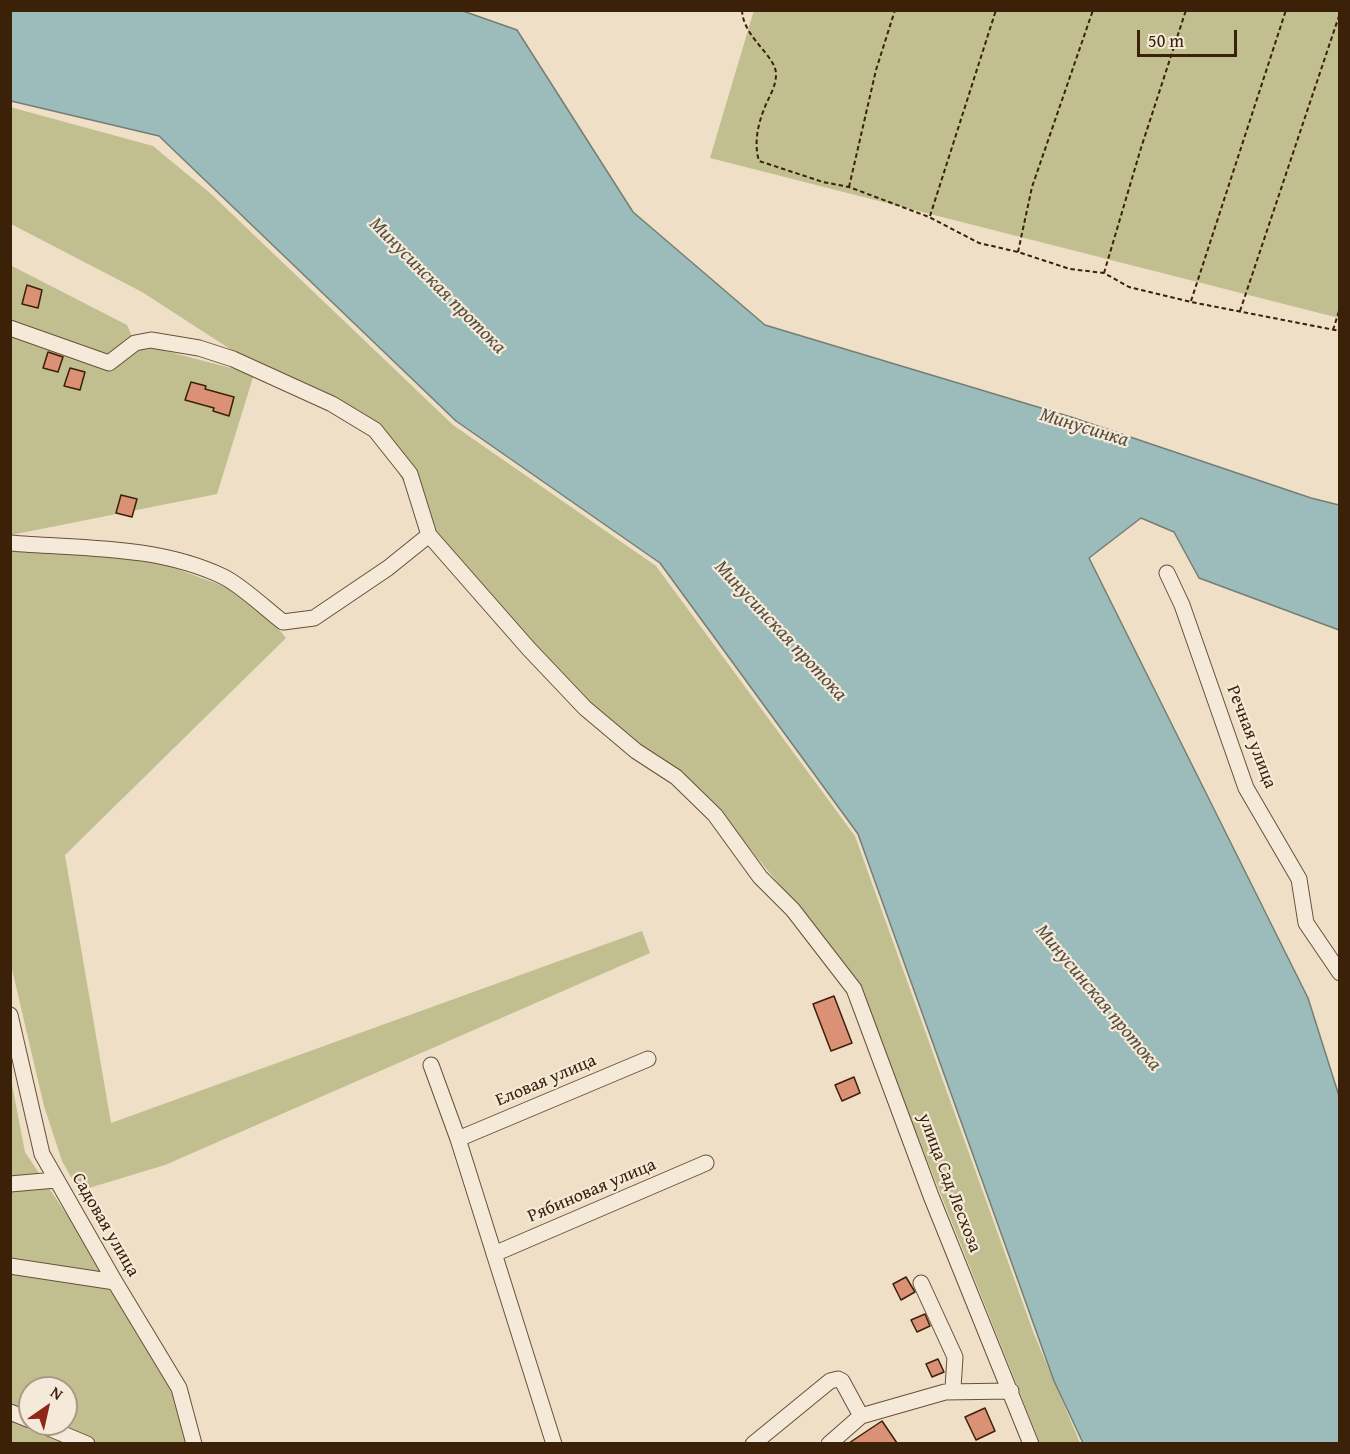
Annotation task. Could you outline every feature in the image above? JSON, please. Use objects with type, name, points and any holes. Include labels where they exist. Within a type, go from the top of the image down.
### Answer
[{"type":"street","points":[[10,328],[109,363],[135,343],[151,340],[199,348],[233,359],[332,404],[375,430],[410,474],[429,535],[388,568],[314,618],[283,622],[226,578],[176,558],[104,548],[10,543]]},
{"type":"street","name":"улица Сад Лесхоза","points":[[429,535],[585,708],[636,751],[676,777],[715,815],[760,877],[793,910],[854,989],[931,1196],[1031,1443]]},
{"type":"street","name":"Речная улица","points":[[1167,573],[1186,616],[1246,788],[1299,879],[1306,923],[1340,973]]},
{"type":"street","name":"Садовая улица","points":[[10,1015],[42,1154],[179,1388],[194,1443]]},
{"type":"street","name":"Еловая улица","points":[[458,1139],[648,1059]]},
{"type":"street","points":[[431,1065],[458,1139],[554,1443]]},
{"type":"street","name":"Рябиновая улица","points":[[494,1254],[706,1163]]},
{"type":"street","points":[[10,1184],[56,1180]]},
{"type":"street","points":[[10,1266],[115,1282]]},
{"type":"street","points":[[921,1283],[955,1357],[953,1388],[948,1392]]},
{"type":"street","points":[[753,1443],[830,1381],[838,1378],[843,1380],[861,1416]]},
{"type":"street","points":[[829,1443],[861,1416],[948,1392],[1011,1391]]},
{"type":"street","points":[[69,1436],[87,1443]]},
{"type":"path","points":[[742,10],[745,25],[772,62],[777,75],[757,135],[756,150],[759,161],[823,182],[849,187],[929,217],[979,243],[1018,252],[1070,269],[1104,273],[1129,288],[1340,331]]},
{"type":"path","points":[[849,187],[876,70],[895,10]]},
{"type":"path","points":[[929,217],[996,10]]},
{"type":"path","points":[[1018,252],[1032,187],[1093,10]]},
{"type":"path","points":[[1104,273],[1141,148],[1186,10]]},
{"type":"path","points":[[1191,302],[1286,10]]},
{"type":"path","points":[[1240,311],[1340,13]]},
{"type":"path","points":[[1333,330],[1340,308]]},
{"type":"shaded area","points":[[754,10],[1339,11],[1339,318],[710,158]]},
{"type":"shaded area","points":[[10,107],[153,146],[210,193],[453,425],[656,566],[855,836],[1034,1334],[1080,1443],[1040,1443],[858,987],[809,920],[698,787],[615,727],[518,632],[435,534],[376,436],[247,360],[142,292],[11,224]]},
{"type":"shaded area","points":[[10,265],[127,325],[135,343],[254,374],[217,494],[11,535]]},
{"type":"shaded area","points":[[10,551],[145,557],[253,597],[286,638],[65,855],[111,1123],[642,931],[650,953],[165,1165],[79,1191],[62,1161],[44,1106],[11,965]]},
{"type":"shaded area","points":[[10,1074],[25,1152],[75,1227],[172,1390],[185,1443],[11,1443]]},
{"type":"water","points":[[11,10],[463,11],[517,30],[633,212],[765,325],[1071,417],[1311,498],[1339,505],[1339,630],[1199,578],[1174,532],[1141,518],[1089,558],[1308,998],[1339,1096],[1339,1443],[1083,1443],[1054,1381],[858,834],[660,563],[456,421],[159,136],[11,101]]},
{"type":"building","points":[[27,285],[42,290],[38,308],[22,304]]},
{"type":"building","points":[[48,352],[63,357],[58,372],[43,368]]},
{"type":"building","points":[[70,368],[85,372],[80,390],[64,386]]},
{"type":"building","points":[[191,382],[206,386],[205,389],[234,397],[229,416],[213,411],[214,408],[185,400]]},
{"type":"building","points":[[121,495],[137,499],[132,517],[116,513]]},
{"type":"building","points":[[834,996],[852,1043],[831,1051],[813,1004]]},
{"type":"building","points":[[854,1077],[860,1093],[842,1101],[835,1085]]},
{"type":"building","points":[[906,1277],[915,1292],[901,1300],[893,1284]]},
{"type":"building","points":[[925,1314],[930,1326],[917,1332],[911,1320]]},
{"type":"building","points":[[938,1359],[944,1372],[932,1377],[926,1364]]},
{"type":"building","points":[[985,1408],[995,1431],[976,1440],[965,1417]]},
{"type":"building","points":[[882,1421],[897,1443],[849,1443]]},
{"type":"water label","name":"Минусинская протока","points":[[437,286]]},
{"type":"water label","name":"Минусинка","points":[[1084,428]]},
{"type":"water label","name":"Минусинская протока","points":[[780,631]]},
{"type":"water label","name":"Минусинская протока","points":[[1098,998]]}]
